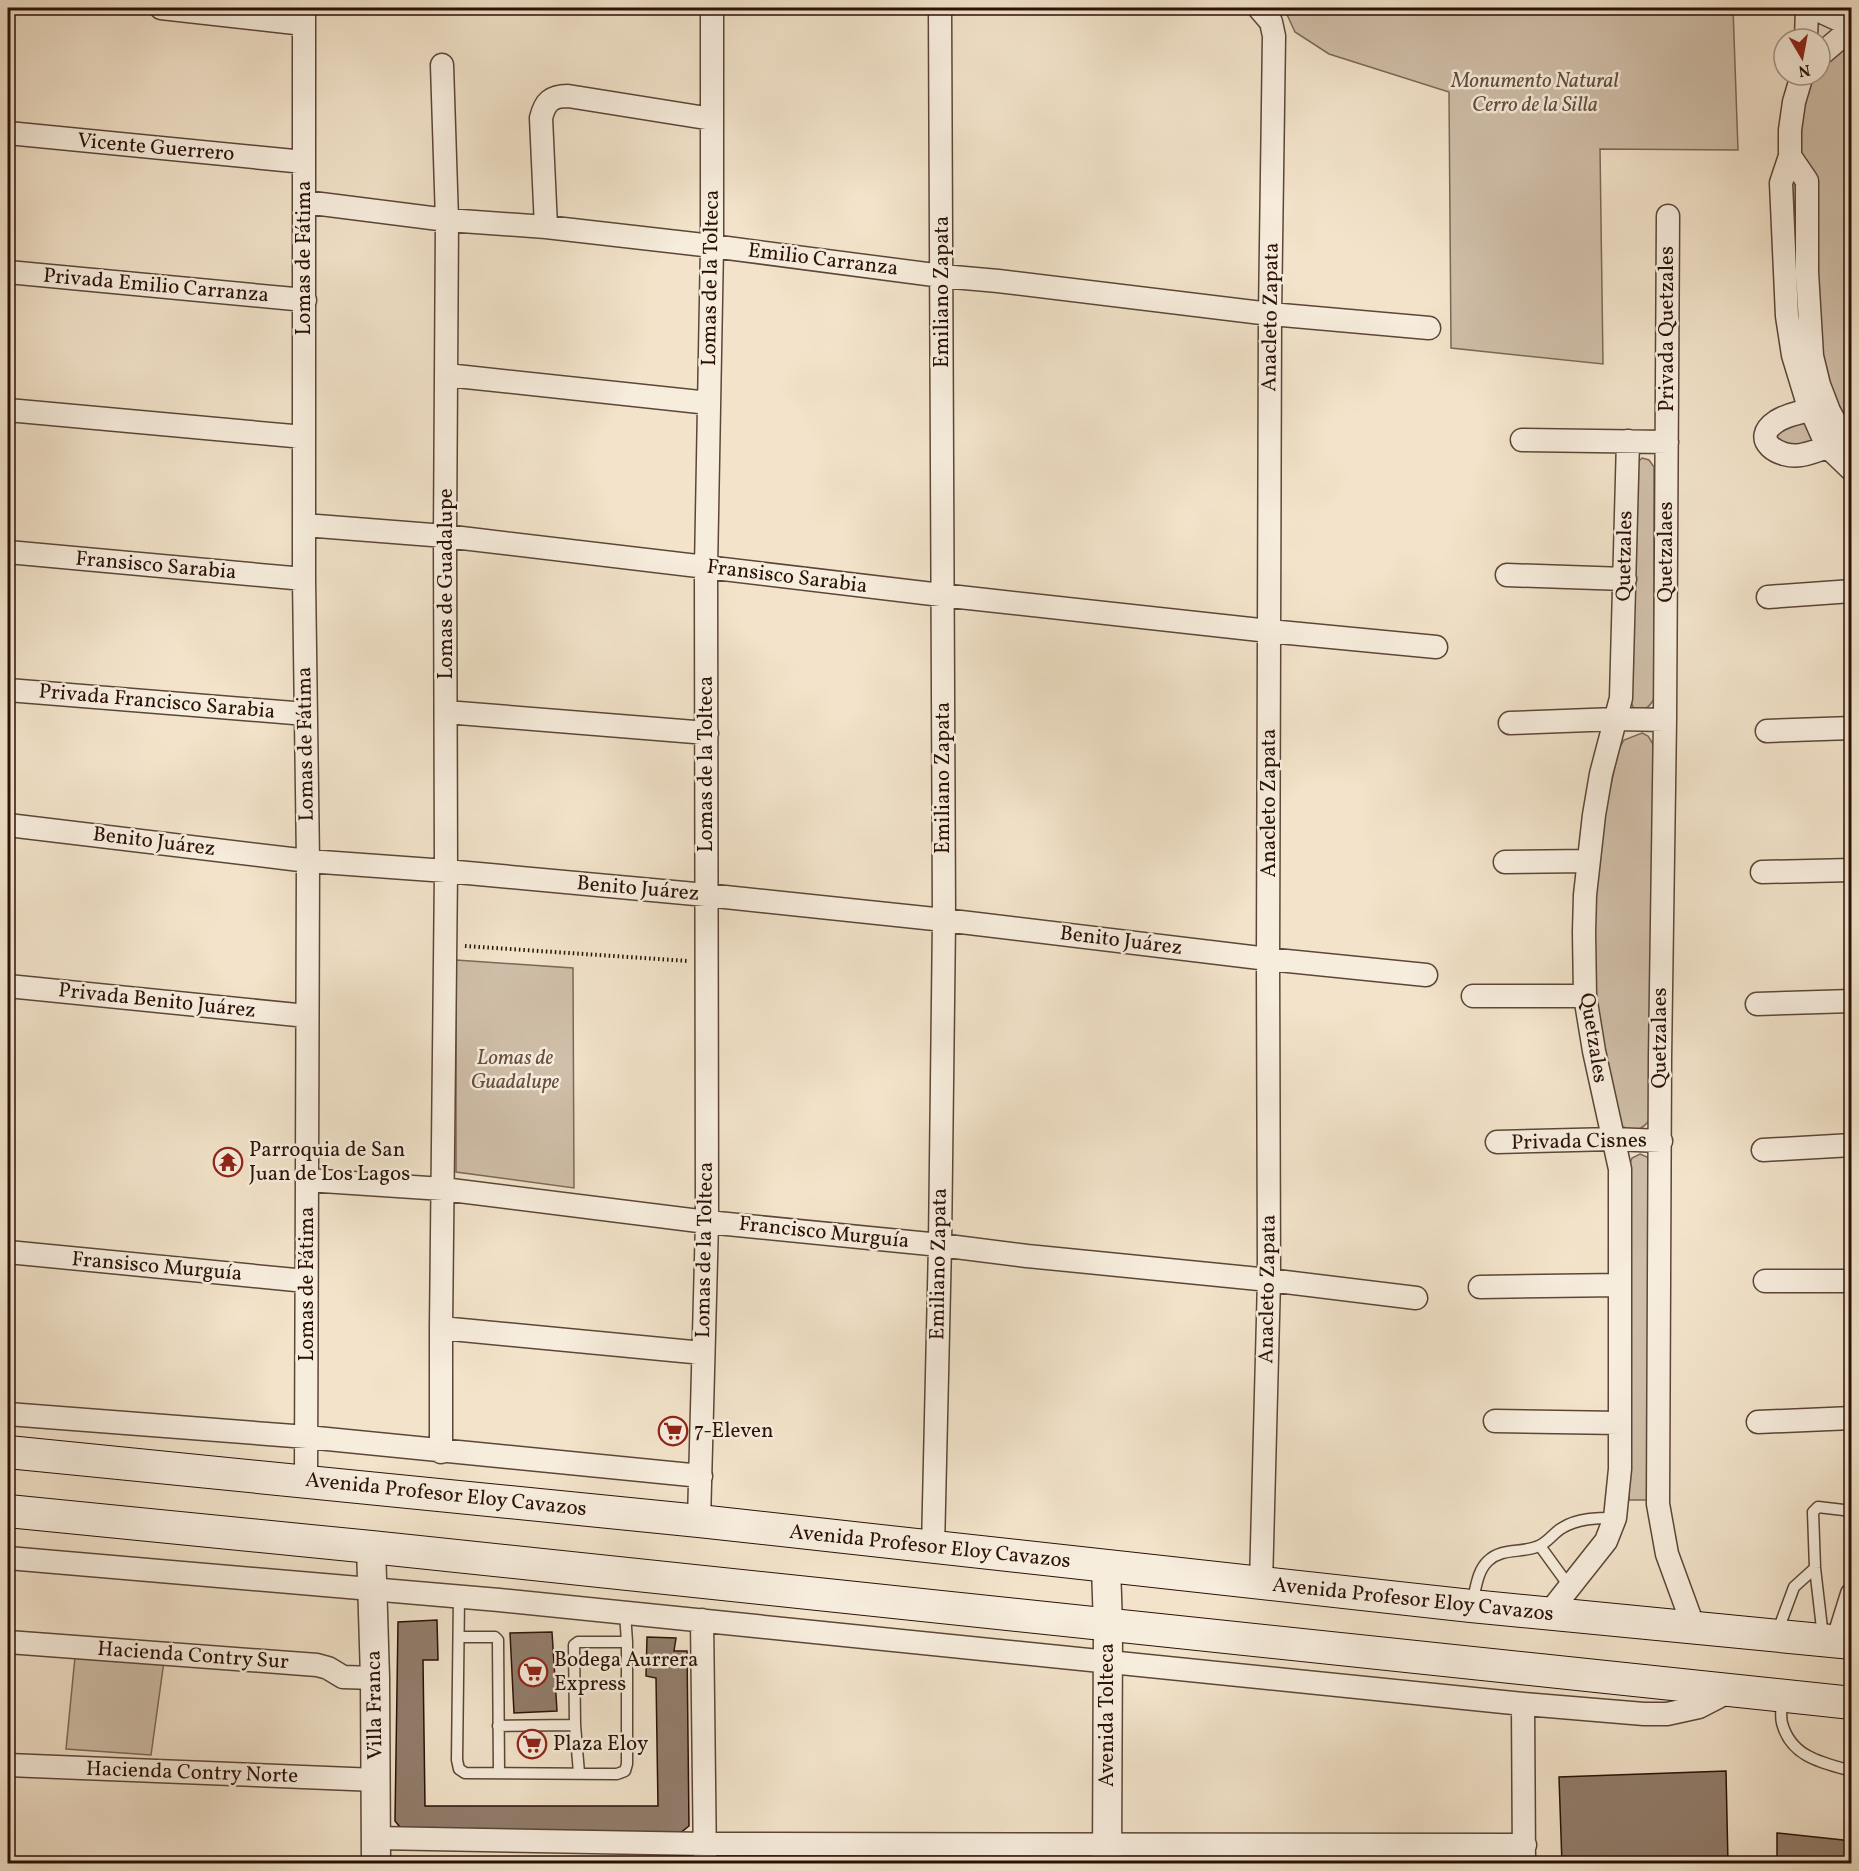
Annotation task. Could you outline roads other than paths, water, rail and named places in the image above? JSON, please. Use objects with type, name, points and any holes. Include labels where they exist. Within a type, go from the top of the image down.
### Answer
[{"type":"main road","name":"Avenida Profesor Eloy Cavazos","points":[[8,1452],[306,1480],[1262,1584],[1837,1642]]},
{"type":"main road","points":[[8,1511],[371,1547],[1851,1703]]},
{"type":"street","points":[[161,8],[304,16]]},
{"type":"street","name":"Lomas de la Tolteca","points":[[699,1521],[707,1222],[706,568],[712,246],[712,8]]},
{"type":"street","name":"Emiliano Zapata","points":[[933,1548],[944,920],[940,8]]},
{"type":"street","points":[[1806,27],[1807,8]]},
{"type":"street","points":[[1813,8],[1851,27],[1832,46]]},
{"type":"street","name":"Anacleto Zapata","points":[[1262,1584],[1269,1280],[1270,314],[1274,57],[1274,36],[1265,15]]},
{"type":"street","name":"Lomas de Fátima","points":[[304,16],[304,579],[308,861],[306,1480]]},
{"type":"street","name":"Lomas de Guadalupe","points":[[441,1452],[447,375],[447,220],[442,65]]},
{"type":"street","points":[[1798,87],[1790,130],[1790,156],[1807,181],[1808,296],[1812,356],[1819,385],[1819,408],[1841,443],[1851,470]]},
{"type":"street","points":[[546,227],[541,118],[551,98],[568,96],[712,119]]},
{"type":"street","name":"Vicente Guerrero","points":[[8,133],[304,162]]},
{"type":"street","name":"Emilio Carranza","points":[[304,202],[447,220],[546,227],[712,246],[942,276],[998,280],[1270,314]]},
{"type":"street","name":"Privada Quetzales","points":[[1667,442],[1668,216]]},
{"type":"street","name":"Privada Emilio Carranza","points":[[8,272],[305,300]]},
{"type":"street","points":[[1270,314],[1429,328]]},
{"type":"street","points":[[447,375],[709,403]]},
{"type":"street","points":[[1819,408],[1777,421],[1765,435],[1767,444],[1773,451],[1786,455],[1805,454],[1841,443]]},
{"type":"street","points":[[8,410],[304,437]]},
{"type":"street","points":[[1522,440],[1667,442]]},
{"type":"street","name":"Quetzales","points":[[1549,1613],[1606,1541],[1615,1518],[1620,1469],[1620,1169],[1594,1051],[1585,996],[1584,914],[1588,861],[1601,774],[1616,719],[1622,686],[1628,441]]},
{"type":"street","name":"Quetzalaes","points":[[1667,442],[1658,1509],[1667,1554],[1694,1628]]},
{"type":"street","name":"Fransisco Sarabia","points":[[304,525],[445,536],[706,568],[1269,631]]},
{"type":"street","name":"Fransisco Sarabia","points":[[8,552],[304,579]]},
{"type":"street","points":[[1507,575],[1625,579]]},
{"type":"street","points":[[1768,597],[1851,591]]},
{"type":"street","points":[[1269,631],[1436,646]]},
{"type":"street","name":"Privada Francisco Sarabia","points":[[8,690],[306,714]]},
{"type":"street","points":[[446,712],[707,733]]},
{"type":"street","points":[[1510,723],[1616,719],[1665,720]]},
{"type":"street","points":[[1767,731],[1851,728]]},
{"type":"street","name":"Benito Juárez","points":[[8,825],[308,861],[706,895],[944,920],[1268,959]]},
{"type":"street","points":[[1505,862],[1588,861]]},
{"type":"street","points":[[1762,872],[1851,870]]},
{"type":"street","points":[[1268,959],[1426,975]]},
{"type":"street","name":"Privada Benito Juárez","points":[[8,986],[306,1016]]},
{"type":"street","points":[[1473,996],[1585,996]]},
{"type":"street","points":[[1757,1004],[1851,1001]]},
{"type":"street","name":"Privada Cisnes","points":[[1497,1142],[1612,1139],[1661,1141]]},
{"type":"street","points":[[1762,1150],[1851,1145]]},
{"type":"street","name":"Francisco Murguía","points":[[307,1180],[443,1189],[707,1222],[1269,1280],[1416,1298]]},
{"type":"street","name":"Fransisco Murguía","points":[[8,1252],[306,1281]]},
{"type":"street","points":[[1765,1281],[1851,1281]]},
{"type":"street","points":[[1480,1287],[1620,1285]]},
{"type":"street","points":[[441,1328],[702,1353]]},
{"type":"street","points":[[8,1414],[307,1437],[700,1476]]},
{"type":"street","points":[[1758,1422],[1851,1418]]},
{"type":"street","points":[[1495,1421],[1620,1423]]},
{"type":"street","name":"Villa Franca","points":[[371,1547],[375,1678],[376,1851]]},
{"type":"street","points":[[8,1558],[702,1620],[1523,1704],[1644,1714],[1667,1714],[1699,1707],[1730,1690]]},
{"type":"street","name":"Avenida Tolteca","points":[[1106,1567],[1107,1854]]},
{"type":"street","points":[[1837,1642],[1851,1594]]},
{"type":"street","points":[[702,1620],[706,1854]]},
{"type":"street","name":"Hacienda Contry Sur","points":[[8,1642],[317,1665],[328,1668],[343,1677],[375,1678]]},
{"type":"street","points":[[376,1851],[706,1854],[1524,1854],[1523,1704]]},
{"type":"street","name":"Hacienda Contry Norte","points":[[8,1765],[376,1780]]},
{"type":"lane","points":[[1837,1642],[1815,1568],[1813,1512],[1818,1507],[1851,1511]]},
{"type":"lane","points":[[1471,1606],[1480,1573],[1491,1558],[1504,1552],[1540,1546],[1561,1528],[1573,1522],[1615,1518]]},
{"type":"lane","points":[[1540,1546],[1569,1586]]},
{"type":"lane","points":[[1776,1637],[1794,1587],[1815,1568]]},
{"type":"lane","points":[[459,1597],[458,1766],[465,1773],[617,1774],[626,1769],[627,1642],[625,1613]]},
{"type":"lane","points":[[459,1637],[497,1638],[499,1773]]},
{"type":"lane","points":[[579,1773],[575,1725],[574,1645],[578,1642],[627,1642]]},
{"type":"lane","points":[[1782,1696],[1782,1722],[1792,1743],[1803,1755],[1851,1771]]},
{"type":"lane","points":[[498,1726],[575,1725]]},
{"type":"place","name":"Parroquia de San Juan de Los Lagos","points":[[228,1162]]},
{"type":"place","name":"7-Eleven","points":[[673,1431]]},
{"type":"place","name":"Bodega Aurrera Express","points":[[533,1672]]},
{"type":"place","name":"Plaza Eloy","points":[[532,1744]]},
{"type":"park label","name":"Monumento Natural Cerro de la Silla","points":[[1535,93]]}]
